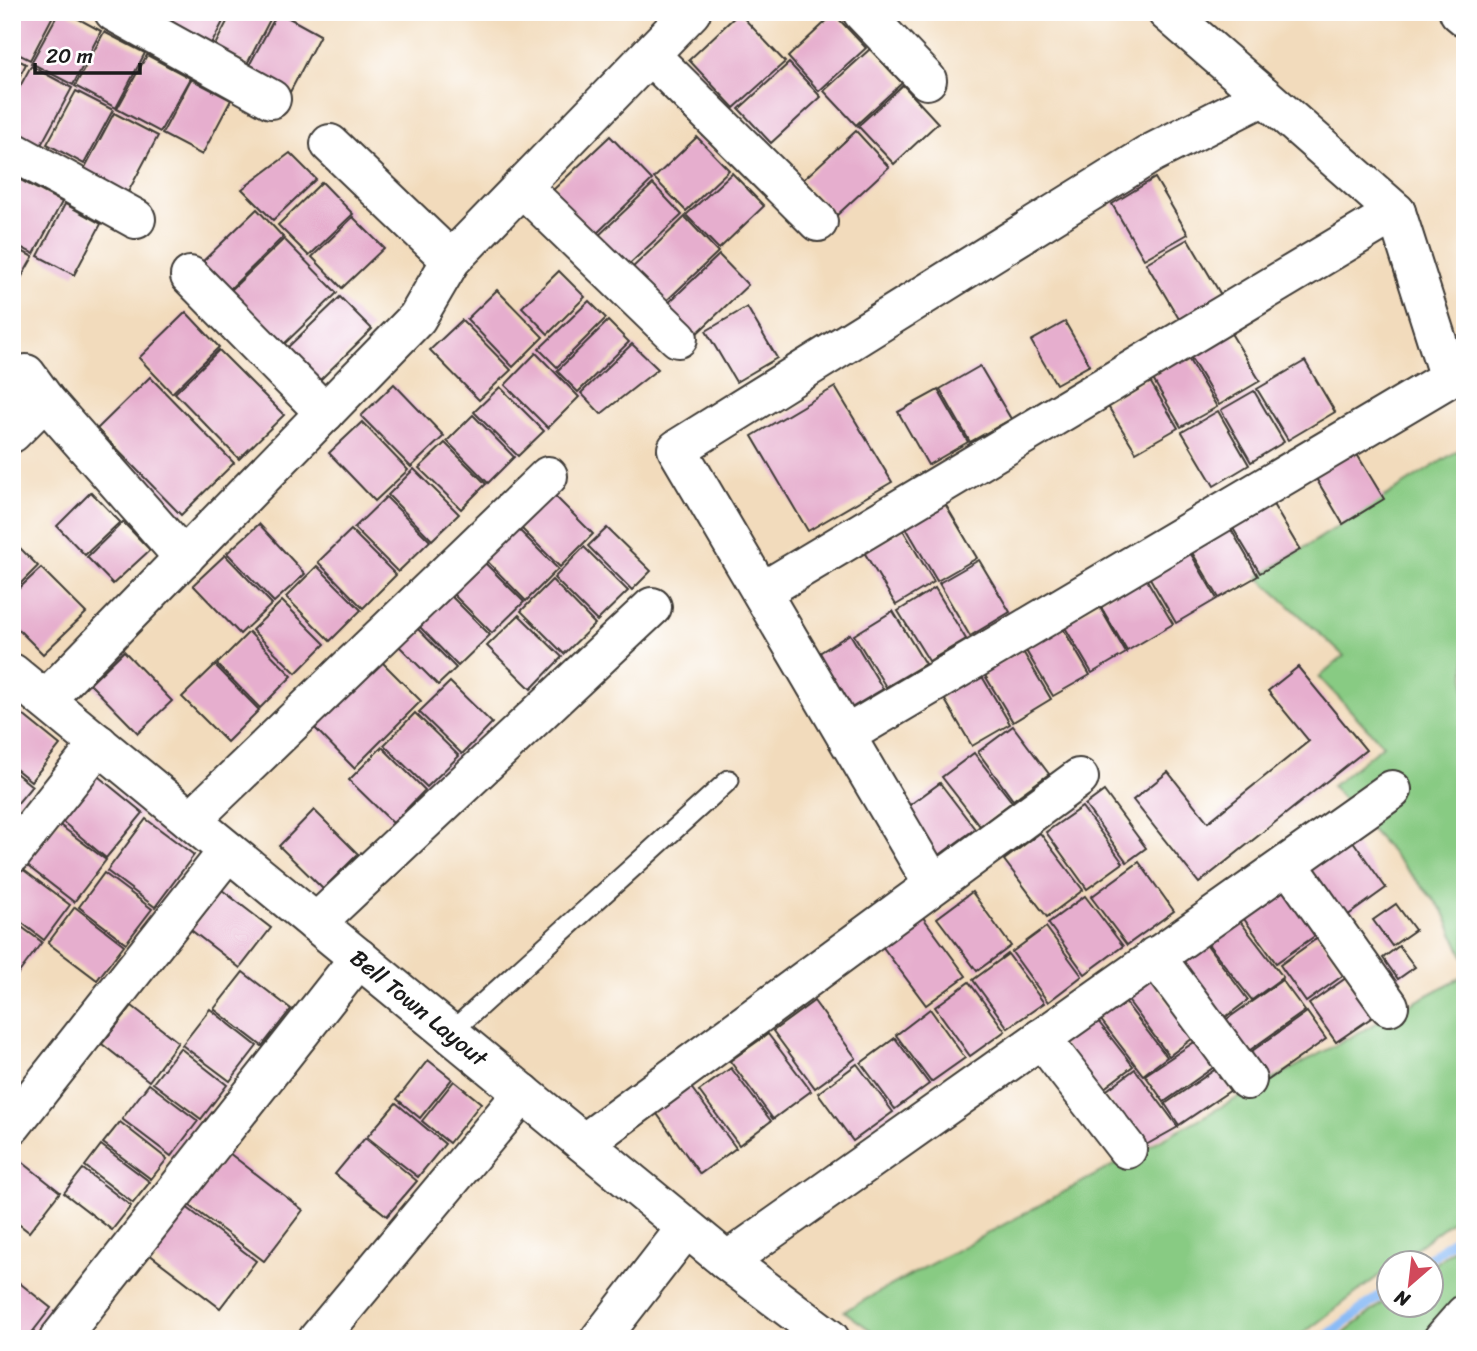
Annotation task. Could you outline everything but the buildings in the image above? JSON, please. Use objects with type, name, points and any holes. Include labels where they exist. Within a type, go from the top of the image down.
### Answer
[{"type":"street","points":[[114,12],[271,99]]},
{"type":"street","points":[[46,700],[417,318],[451,260],[691,12]]},
{"type":"street","points":[[862,12],[927,80]]},
{"type":"street","points":[[846,735],[1449,379],[1396,212],[1167,12]]},
{"type":"street","points":[[1459,12],[1465,17]]},
{"type":"street","points":[[650,55],[818,222]]},
{"type":"street","points":[[933,884],[677,449],[1152,153],[1264,96]]},
{"type":"street","points":[[330,144],[451,260]]},
{"type":"street","points":[[12,151],[136,219]]},
{"type":"street","points":[[522,187],[678,338]]},
{"type":"street","points":[[763,591],[1396,212]]},
{"type":"street","points":[[190,276],[325,413]]},
{"type":"street","points":[[12,433],[35,387],[184,558]]},
{"type":"street","points":[[191,820],[548,476]]},
{"type":"street","points":[[316,923],[652,607]]},
{"type":"street","name":"Bell Town Layout","points":[[12,673],[686,1228],[830,1339]]},
{"type":"street","points":[[12,854],[99,744]]},
{"type":"street","points":[[584,1143],[1079,778]]},
{"type":"street","points":[[727,1261],[1392,790]]},
{"type":"street","points":[[12,1125],[228,851]]},
{"type":"street","points":[[1288,864],[1389,1006]]},
{"type":"street","points":[[1155,956],[1247,1080]]},
{"type":"street","points":[[59,1339],[359,958]]},
{"type":"street","points":[[1041,1038],[1126,1149]]},
{"type":"street","points":[[318,1339],[523,1093]]},
{"type":"street","points":[[600,1339],[686,1228]]},
{"type":"street","points":[[1443,1339],[1465,1314]]},
{"type":"lane","points":[[450,1033],[729,780]]},
{"type":"green space","points":[[1465,446],[1465,961],[1443,910],[1332,786],[1383,745],[1319,677],[1344,656],[1258,577]]},
{"type":"green space","points":[[1465,975],[1465,1211],[1413,1250],[1376,1250],[1376,1278],[1296,1339],[883,1339],[844,1311]]},
{"type":"green space","points":[[1465,1240],[1465,1291],[1446,1312],[1446,1255]]},
{"type":"green space","points":[[1376,1308],[1376,1320],[1439,1320],[1422,1339],[1337,1339]]},
{"type":"waterway","points":[[1440,1250],[1465,1231]]},
{"type":"waterway","points":[[1323,1339],[1376,1299]]}]
